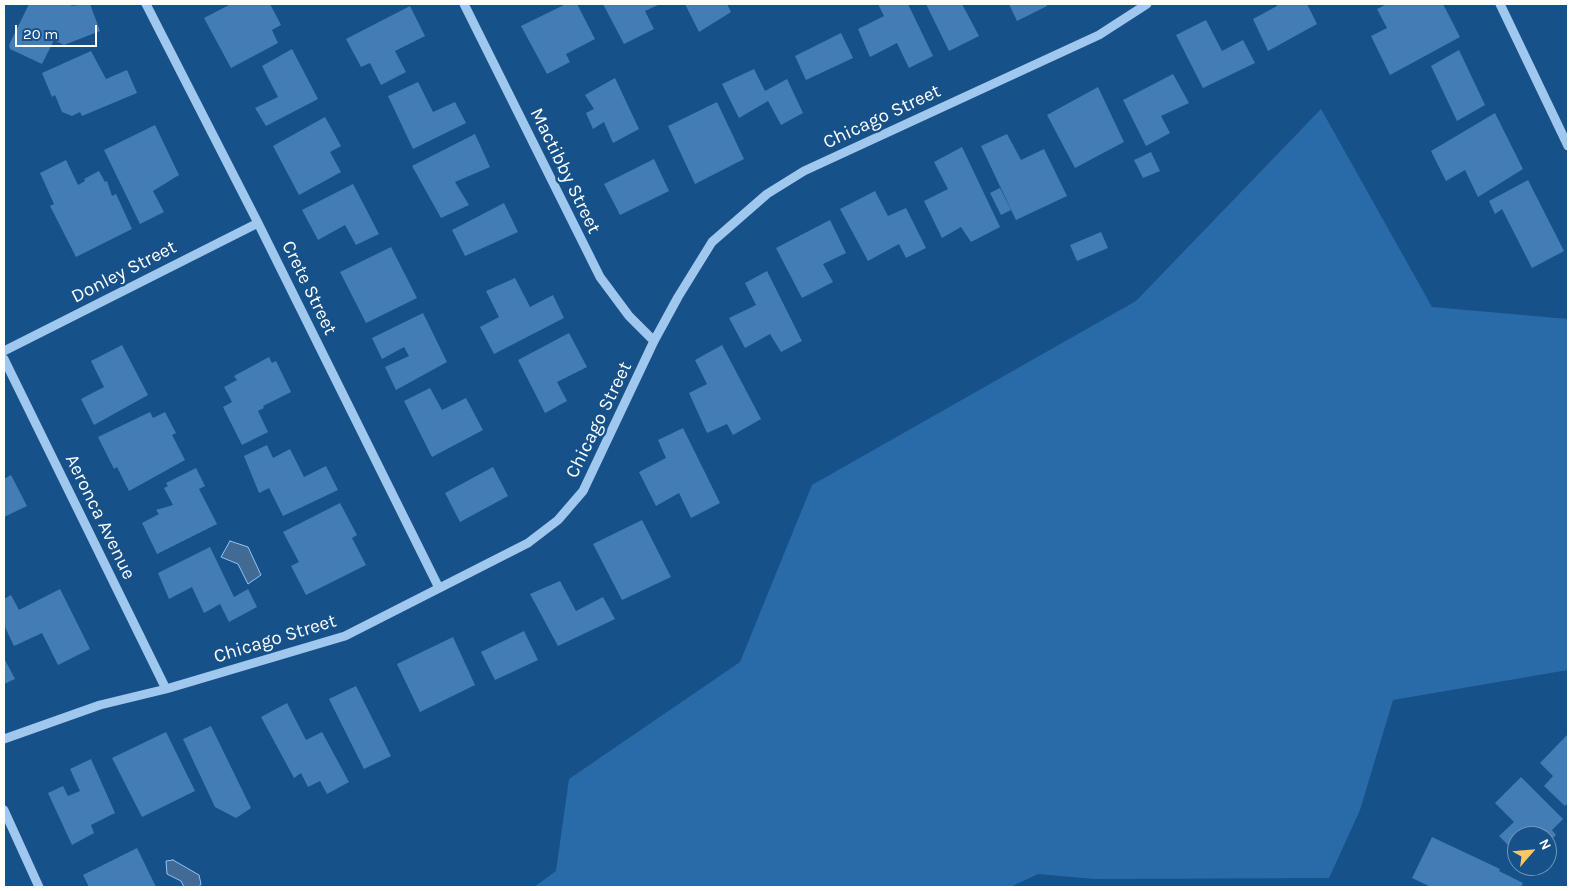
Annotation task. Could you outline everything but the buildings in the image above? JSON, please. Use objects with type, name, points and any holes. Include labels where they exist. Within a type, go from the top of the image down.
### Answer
[{"type":"street","name":"Crete Street","points":[[146,4],[258,223],[439,588]]},
{"type":"street","name":"Mactibby Street","points":[[464,4],[600,277],[629,316],[654,340]]},
{"type":"street","name":"Chicago Street","points":[[4,739],[100,705],[166,689],[345,636],[528,544],[558,520],[583,491],[654,340],[712,242],[767,194],[804,172],[1099,35],[1148,4]]},
{"type":"street","points":[[1500,4],[1568,146]]},
{"type":"street","name":"Donley Street","points":[[4,351],[258,223]]},
{"type":"street","name":"Aeronca Avenue","points":[[4,359],[166,689]]},
{"type":"street","points":[[4,810],[39,887]]},
{"type":"shaded area","points":[[1321,109],[1432,307],[1568,319],[1568,670],[1393,700],[1360,810],[1329,878],[1095,879],[1038,874],[1010,887],[534,887],[556,871],[569,779],[740,662],[812,485],[1136,301]]},
{"type":"shaded area","points":[[230,541],[248,547],[261,575],[248,584],[238,564],[221,557]]},
{"type":"shaded area","points":[[173,860],[199,875],[201,884],[199,887],[184,887],[181,881],[167,874],[166,861]]}]
